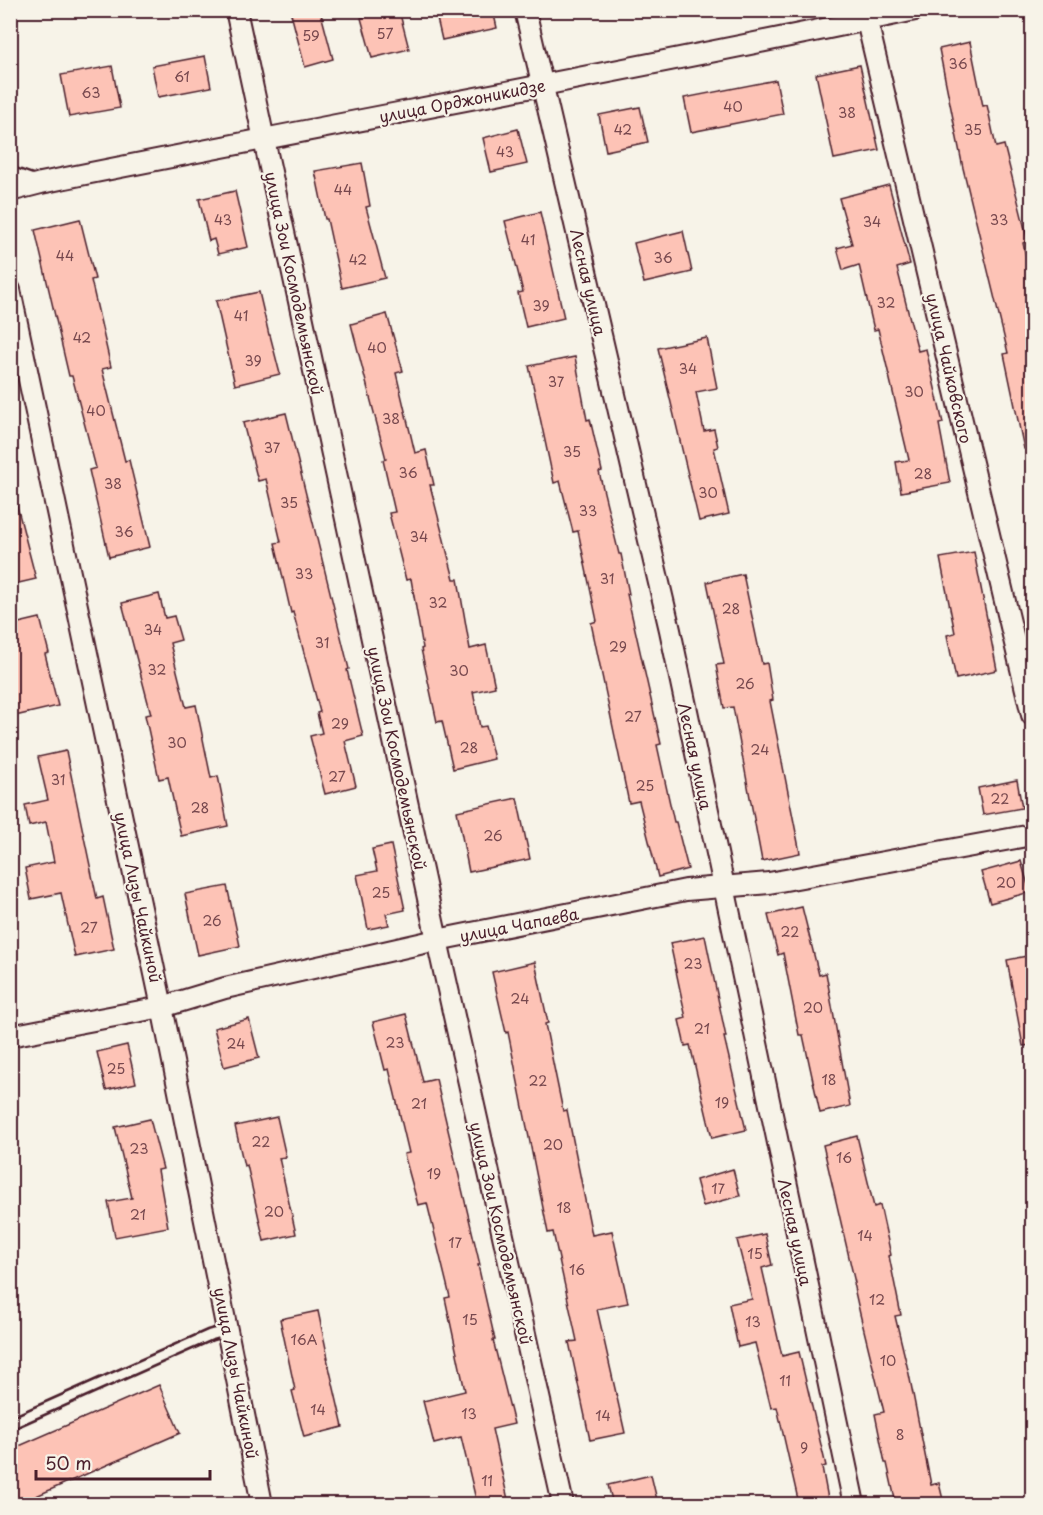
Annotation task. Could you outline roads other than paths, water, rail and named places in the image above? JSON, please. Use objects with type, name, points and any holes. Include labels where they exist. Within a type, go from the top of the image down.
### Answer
[{"type":"street","name":"улица Зои Космодемьянской","points":[[236,10],[437,940],[563,1504]]},
{"type":"street","name":"Лесная улица","points":[[525,10],[646,522],[854,1504]]},
{"type":"street","name":"улица Орджоникидзе","points":[[10,191],[263,138],[915,10]]},
{"type":"street","name":"улица Чайковского","points":[[867,21],[1032,715]]},
{"type":"street","name":"улица Лизы Чайкиной","points":[[10,290],[162,1007],[262,1504]]},
{"type":"street","name":"улица Чапаева","points":[[10,1036],[162,1007],[225,988],[437,940],[686,890],[769,884],[1032,835]]},
{"type":"lane","points":[[10,172],[41,183]]},
{"type":"lane","points":[[10,1424],[210,1335],[228,1330]]}]
